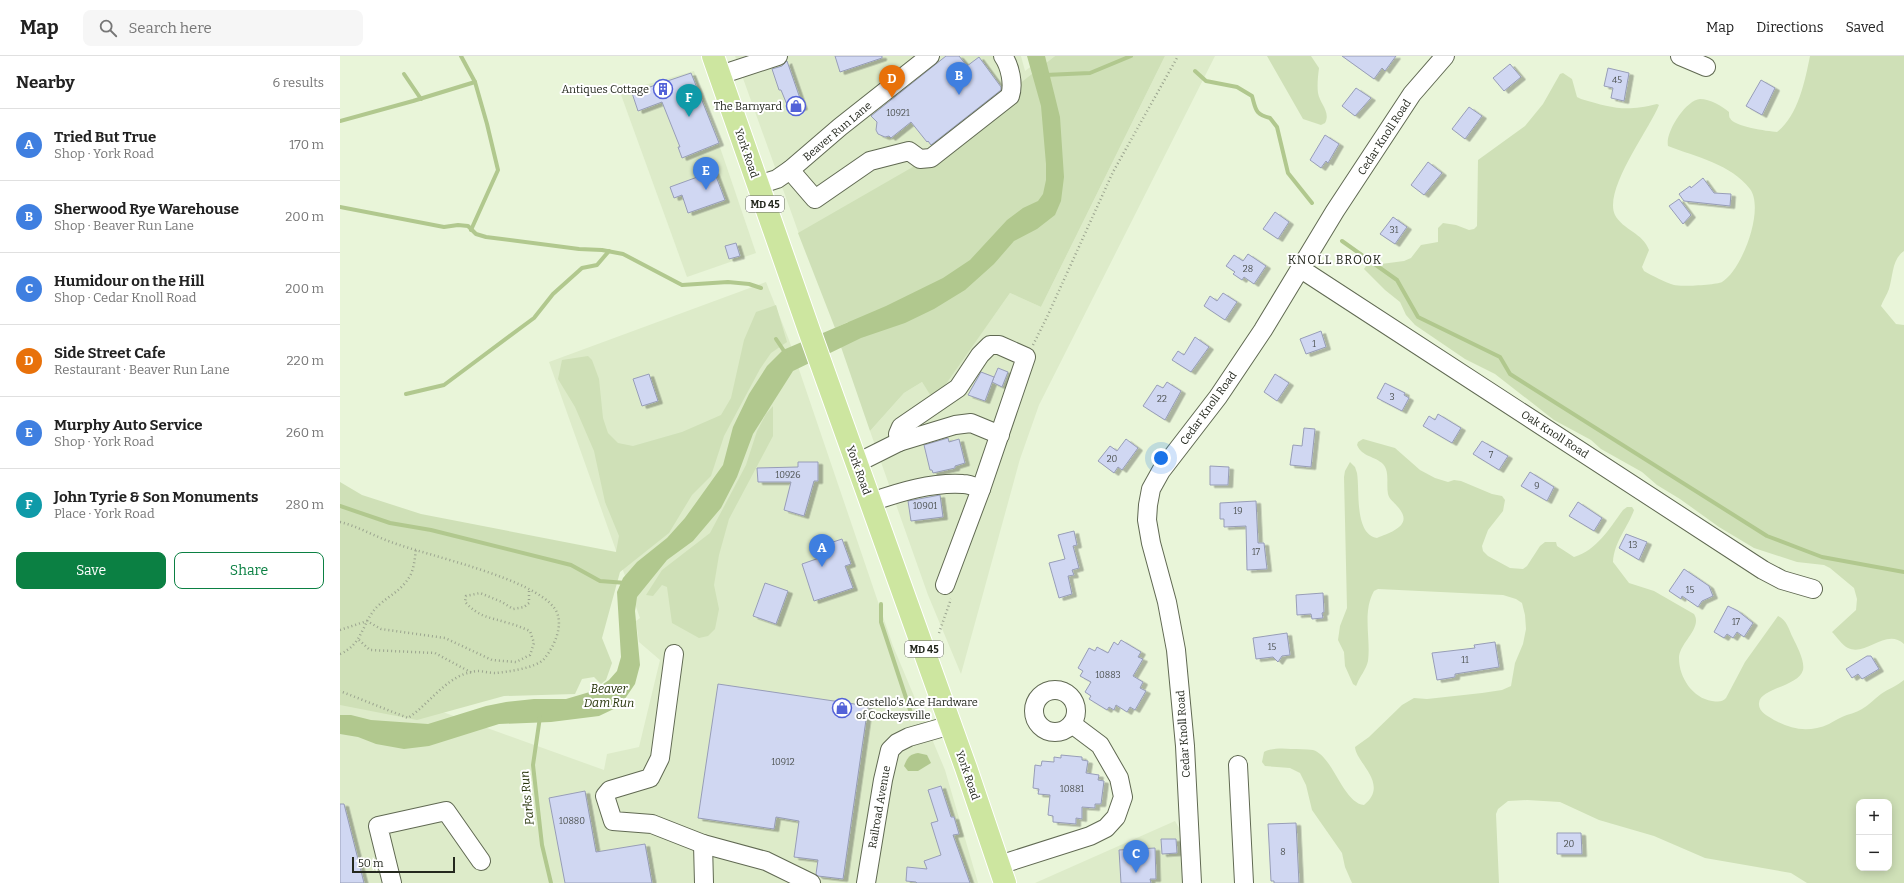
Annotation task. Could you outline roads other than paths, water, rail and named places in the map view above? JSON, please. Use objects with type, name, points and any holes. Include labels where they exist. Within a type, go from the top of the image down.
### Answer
[{"type":"main road","name":"York Road","points":[[717,66],[810,333],[951,725],[1002,874]]},
{"type":"street","points":[[717,66],[778,56]]},
{"type":"street","name":"Beaver Run Lane","points":[[758,185],[777,179],[790,170],[840,127],[930,56]]},
{"type":"street","points":[[790,170],[815,199],[870,161],[909,151],[920,159],[931,158],[1010,96],[1012,90],[1009,67],[1004,56]]},
{"type":"street","name":"Cedar Knoll Road","points":[[1192,883],[1185,746],[1176,650],[1168,602],[1151,543],[1147,520],[1151,489],[1161,471],[1218,397],[1412,94],[1445,56]]},
{"type":"street","points":[[1680,56],[1706,67]]},
{"type":"street","name":"Oak Knoll Road","points":[[1301,269],[1763,570],[1782,580],[1813,589]]},
{"type":"street","points":[[899,442],[898,434],[901,427],[958,388],[980,355],[990,345],[999,345],[1026,357],[981,489],[945,585]]},
{"type":"street","points":[[857,463],[899,442],[967,423],[975,424],[1000,435]]},
{"type":"street","points":[[871,502],[908,490],[944,485],[964,484],[981,489]]},
{"type":"street","points":[[674,654],[660,758],[650,778],[610,790],[605,796],[613,821],[652,824],[703,844],[766,861],[811,883]]},
{"type":"street","points":[[1002,874],[1090,836],[1106,828],[1116,818],[1123,797],[1119,778],[1100,745],[1072,724]]},
{"type":"street","name":"Railroad Avenue","points":[[866,883],[882,787],[890,750],[897,743],[909,737],[951,725]]},
{"type":"street","points":[[1238,765],[1244,883]]},
{"type":"street","points":[[392,883],[378,826],[446,811],[481,861]]},
{"type":"street","points":[[703,844],[704,879],[720,883]]},
{"type":"water","name":"Beaver Dam Run","points":[[1027,56],[1045,56],[1060,117],[1064,177],[1061,201],[1055,215],[1037,229],[1014,241],[994,264],[965,290],[934,309],[905,323],[861,338],[793,371],[753,434],[737,477],[721,508],[693,541],[667,560],[637,597],[635,611],[640,665],[635,684],[620,706],[599,716],[551,722],[499,724],[429,746],[404,749],[376,744],[358,737],[340,734],[340,715],[351,715],[371,720],[428,724],[486,706],[506,702],[534,699],[566,699],[593,691],[609,680],[617,671],[621,657],[617,592],[623,578],[637,562],[667,538],[685,518],[723,465],[733,427],[749,394],[767,366],[783,350],[886,306],[943,278],[970,260],[1007,220],[1023,208],[1038,201],[1043,194],[1046,180],[1046,164],[1041,106]]},
{"type":"water","points":[[918,753],[927,755],[931,763],[918,771],[908,771],[904,766],[906,761],[911,755]]},
{"type":"waterway","points":[[461,56],[475,82],[498,170],[471,230]]},
{"type":"waterway","points":[[1045,75],[1090,73],[1131,56]]},
{"type":"waterway","points":[[1195,71],[1206,81],[1237,87],[1252,96],[1257,111],[1261,115],[1270,118],[1277,127],[1288,173],[1312,203]]},
{"type":"waterway","points":[[404,74],[421,99]]},
{"type":"waterway","points":[[340,121],[475,82]]},
{"type":"waterway","points":[[340,207],[444,227],[458,225],[468,226],[476,234],[486,237],[579,249],[602,250],[623,254],[682,285],[728,282],[749,284],[761,288]]},
{"type":"waterway","points":[[1342,241],[1397,280],[1418,317],[1500,357],[1510,374],[1767,536],[1822,557],[1904,572]]},
{"type":"waterway","points":[[406,394],[444,385],[534,318],[553,294],[582,268],[597,265],[609,251]]},
{"type":"waterway","points":[[776,339],[786,354]]},
{"type":"waterway","points":[[340,506],[390,523],[431,530],[571,565],[600,581],[626,583]]},
{"type":"waterway","points":[[881,604],[881,622],[912,716]]},
{"type":"waterway","name":"Parks Run","points":[[540,717],[533,765],[542,845],[551,883]]},
{"type":"place","name":"Antiques Cottage","points":[[663,89]]},
{"type":"place","name":"Sherwood Rye Warehouse","points":[[959,95]]},
{"type":"place","name":"Side Street Cafe","points":[[892,98]]},
{"type":"place","name":"The Barnyard","points":[[796,106]]},
{"type":"place","name":"John Tyrie & Son Monuments","points":[[689,117]]},
{"type":"place","name":"Murphy Auto Service","points":[[706,190]]},
{"type":"place","name":"Tried But True","points":[[822,567]]},
{"type":"place","name":"Costello's Ace Hardware of Cockeysville","points":[[842,708]]},
{"type":"place","name":"Humidour on the Hill","points":[[1136,873]]},
{"type":"district","name":"KNOLL BROOK","points":[[1335,260]]}]
